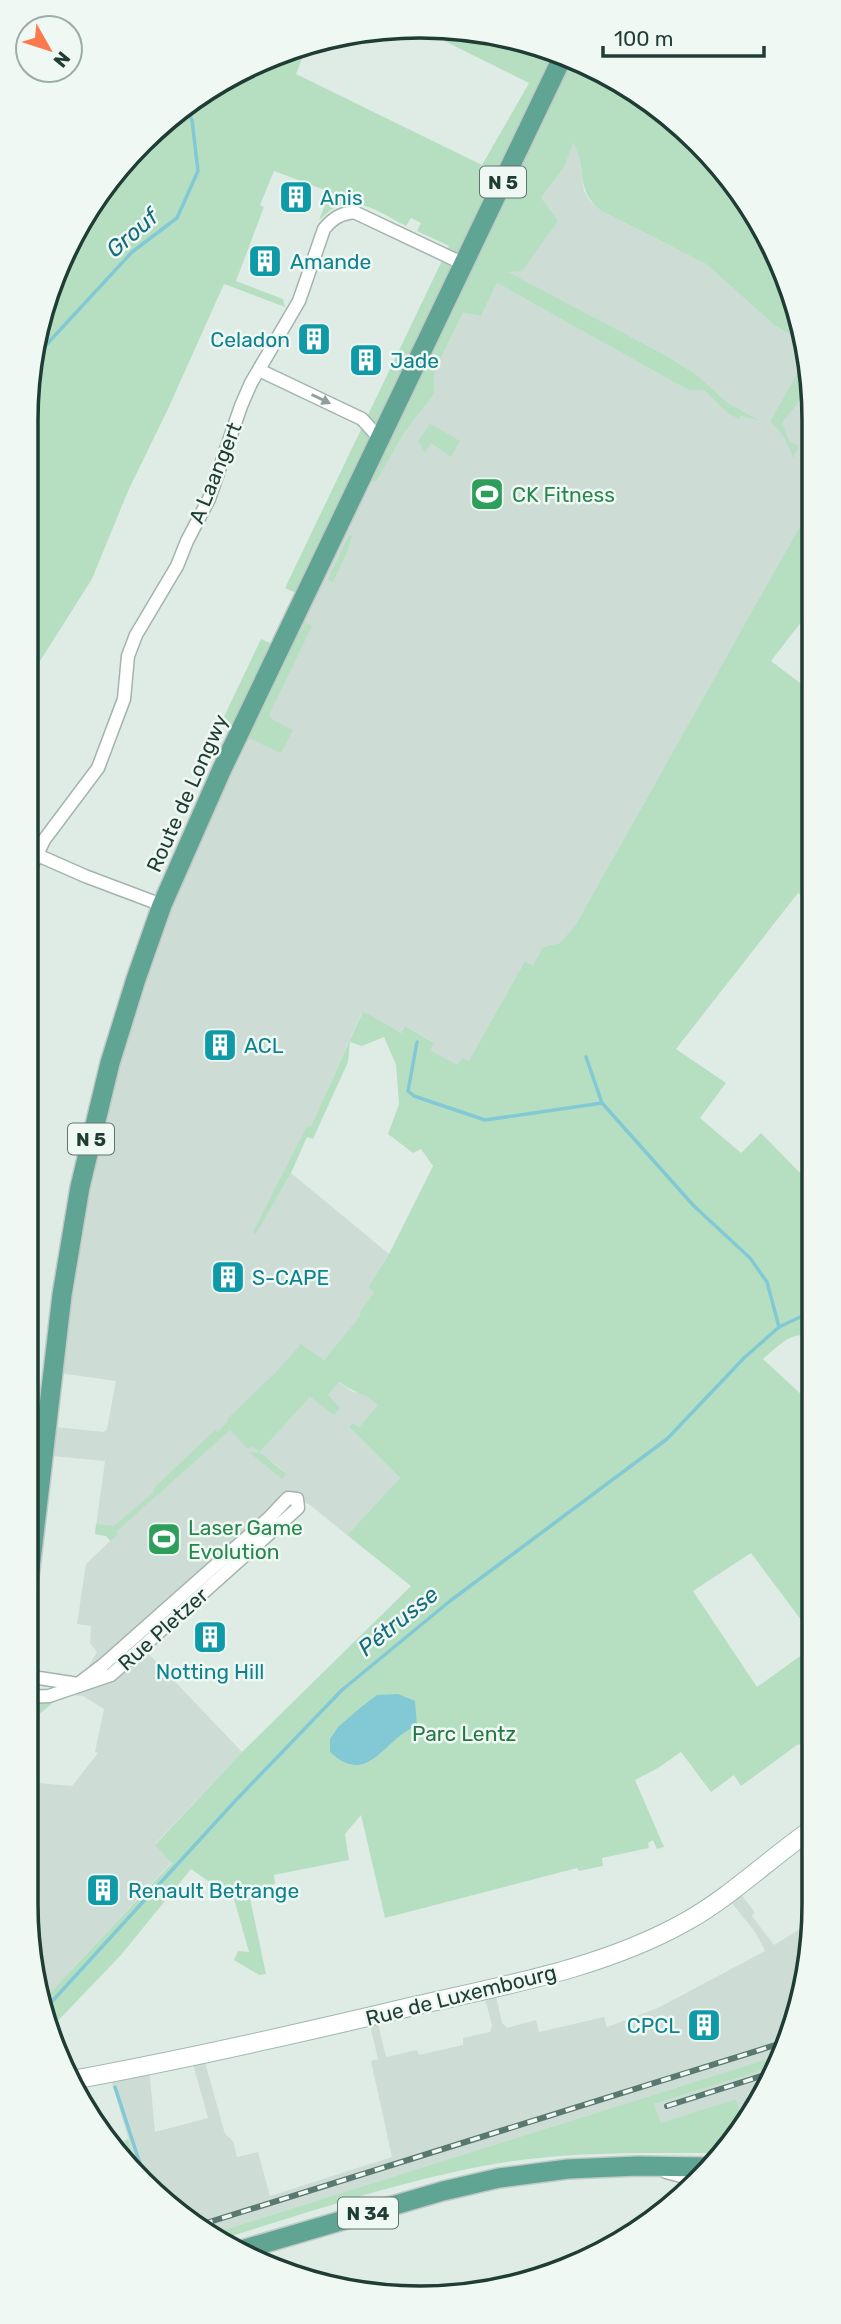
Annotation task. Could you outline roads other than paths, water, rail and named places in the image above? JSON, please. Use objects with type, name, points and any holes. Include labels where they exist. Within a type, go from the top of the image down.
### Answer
[{"type":"main road","name":"Route de Longwy","points":[[38,1500],[62,1295],[80,1187],[110,1063],[162,905],[222,769],[559,65]]},
{"type":"main road","name":"Rue de Luxembourg","points":[[81,2078],[248,2045],[585,1965],[636,1947],[688,1921],[729,1894],[802,1837]]},
{"type":"main road","name":"N 34","points":[[253,2247],[443,2191],[499,2178],[568,2169],[697,2167]]},
{"type":"street","name":"A Laangert","points":[[38,845],[97,768],[124,699],[128,656],[136,635],[177,566],[209,499],[242,406],[259,370],[299,301],[324,229],[331,219],[342,213],[354,212],[366,216],[464,264]]},
{"type":"street","points":[[259,370],[362,419],[380,439]]},
{"type":"street","points":[[38,855],[162,905]]},
{"type":"street","name":"Rue Pletzer","points":[[38,1678],[78,1684],[103,1665],[288,1498],[297,1499],[298,1508],[111,1675],[49,1696],[38,1696]]},
{"type":"street","points":[[638,2166],[687,2178]]},
{"type":"water","points":[[398,1694],[415,1701],[417,1725],[366,1763],[349,1764],[330,1752],[330,1739],[338,1727],[360,1708],[377,1695]]},
{"type":"waterway","name":"Grouf","points":[[46,345],[132,252],[177,218],[198,171],[190,116]]},
{"type":"waterway","points":[[417,1042],[408,1091],[414,1096],[485,1120],[602,1103]]},
{"type":"waterway","points":[[586,1057],[602,1103],[694,1206],[750,1258],[767,1282],[779,1327]]},
{"type":"waterway","name":"Pétrusse","points":[[52,2002],[236,1800],[342,1690],[450,1601],[667,1439],[744,1358],[779,1327],[802,1316]]},
{"type":"waterway","points":[[115,2087],[140,2162]]},
{"type":"railway","points":[[210,2222],[775,2045]]},
{"type":"railway","points":[[667,2106],[761,2076]]},
{"type":"place","name":"Anis","points":[[296,197]]},
{"type":"place","name":"Amande","points":[[265,261]]},
{"type":"place","name":"Celadon","points":[[314,339]]},
{"type":"place","name":"Jade","points":[[366,360]]},
{"type":"place","name":"CK Fitness","points":[[487,494]]},
{"type":"place","name":"ACL","points":[[220,1045]]},
{"type":"place","name":"S-CAPE","points":[[228,1277]]},
{"type":"place","name":"Laser Game Evolution","points":[[164,1539]]},
{"type":"place","name":"Notting Hill","points":[[210,1637]]},
{"type":"place","name":"Renault Betrange","points":[[103,1890]]},
{"type":"place","name":"CPCL","points":[[704,2025]]},
{"type":"park label","name":"Parc Lentz","points":[[464,1733]]}]
